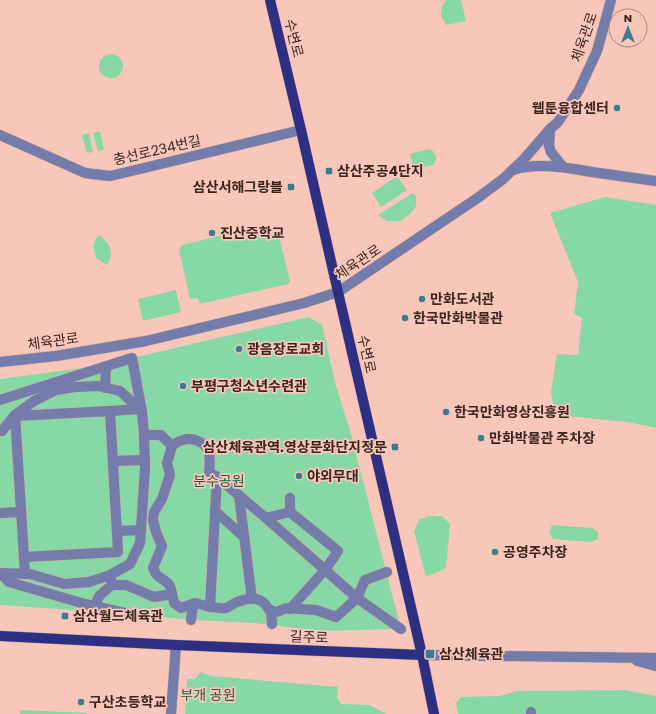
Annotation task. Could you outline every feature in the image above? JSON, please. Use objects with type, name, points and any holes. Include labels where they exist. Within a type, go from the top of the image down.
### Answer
[{"type":"main road","name":"수변로","points":[[270,0],[302,130],[422,655],[434,714]]},
{"type":"main road","name":"길주로","points":[[0,636],[422,655]]},
{"type":"street","name":"체육관로","points":[[0,362],[56,356],[146,341],[304,303],[338,292],[479,197],[512,171],[524,159],[558,122],[579,90],[597,51],[610,0]]},
{"type":"street","points":[[550,129],[549,146],[551,152],[563,167]]},
{"type":"street","name":"충선로234번길","points":[[0,135],[85,173],[110,176],[302,130]]},
{"type":"street","points":[[512,171],[521,167],[563,167],[656,181]]},
{"type":"street","points":[[0,400],[132,358],[144,435],[145,460],[140,543],[130,564],[111,580],[94,606]]},
{"type":"street","points":[[105,388],[106,367]]},
{"type":"street","points":[[0,431],[2,431],[15,415],[34,401],[56,390],[75,387],[99,386],[120,391],[140,411]]},
{"type":"street","points":[[110,411],[118,552]]},
{"type":"street","points":[[15,415],[140,411]]},
{"type":"street","points":[[15,415],[25,574]]},
{"type":"street","points":[[144,435],[161,436],[172,446]]},
{"type":"street","points":[[387,572],[365,580],[357,598],[336,616],[316,610],[286,608],[277,612],[269,610],[266,604],[258,599],[249,599],[238,602],[226,608],[210,607],[195,603],[181,608],[174,602],[171,587],[157,574],[153,568],[162,546],[153,520],[154,512],[162,499],[170,475],[167,463],[172,446],[183,440],[193,439],[203,444],[208,452],[210,463],[209,472],[266,518],[357,598],[401,629]]},
{"type":"street","points":[[113,461],[145,460]]},
{"type":"street","points":[[210,607],[217,477]]},
{"type":"street","points":[[239,496],[252,599]]},
{"type":"street","points":[[290,498],[290,512]]},
{"type":"street","points":[[215,511],[244,537]]},
{"type":"street","points":[[0,513],[21,512]]},
{"type":"street","points":[[266,518],[290,512]]},
{"type":"street","points":[[290,512],[338,551],[325,570],[290,609]]},
{"type":"street","points":[[117,531],[141,530]]},
{"type":"street","points":[[24,557],[136,551]]},
{"type":"street","points":[[0,573],[30,574],[64,584],[111,580],[154,597],[172,594]]},
{"type":"street","points":[[0,573],[9,582],[94,606],[129,614]]},
{"type":"street","points":[[191,620],[193,604]]},
{"type":"street","points":[[271,610],[272,624]]},
{"type":"street","points":[[171,714],[176,645]]},
{"type":"street","name":"길주로","points":[[618,657],[656,651]]},
{"type":"street","name":"길주로","points":[[422,655],[656,658]]},
{"type":"street","name":"길주로","points":[[618,657],[656,666]]},
{"type":"green space","points":[[446,0],[461,0],[466,21],[446,25],[441,16],[442,6]]},
{"type":"green space","points":[[111,54],[120,57],[123,66],[120,75],[111,78],[102,75],[99,66],[102,57]]},
{"type":"green space","points":[[100,131],[104,150],[98,151],[93,133]]},
{"type":"green space","points":[[89,133],[93,152],[87,153],[82,135]]},
{"type":"green space","points":[[429,149],[433,151],[436,156],[436,160],[433,165],[414,170],[410,154]]},
{"type":"green space","points":[[397,176],[407,190],[381,207],[372,193]]},
{"type":"green space","points":[[413,193],[416,196],[416,206],[412,212],[401,221],[387,221],[378,215]]},
{"type":"green space","points":[[605,197],[656,205],[656,428],[628,422],[555,415],[551,392],[557,354],[578,355],[582,318],[574,314],[578,282],[550,213]]},
{"type":"green space","points":[[264,225],[267,233],[278,232],[290,281],[288,284],[200,304],[198,298],[190,299],[179,250],[182,245]]},
{"type":"green space","points":[[99,235],[106,241],[110,248],[111,256],[107,265],[96,258],[94,243]]},
{"type":"green space","points":[[176,290],[181,312],[143,321],[138,299]]},
{"type":"green space","name":"분수공원","points":[[309,317],[322,325],[336,386],[351,434],[401,629],[322,631],[253,623],[191,620],[0,605],[0,379],[112,364]]},
{"type":"green space","points":[[428,516],[442,516],[450,524],[446,568],[426,577],[414,531],[419,520]]},
{"type":"green space","points":[[552,525],[592,528],[598,532],[598,539],[592,542],[553,539],[549,532]]},
{"type":"green space","name":"부개 공원","points":[[200,672],[212,676],[338,687],[337,698],[341,704],[370,705],[386,714],[185,714],[187,679],[195,679]]},
{"type":"green space","points":[[624,690],[656,696],[656,714],[458,714],[456,703],[461,697],[500,696],[517,691]]},
{"type":"green space","points":[[21,710],[87,713],[87,714],[20,714]]},
{"type":"place","name":"웹툰융합센터","points":[[617,108]]},
{"type":"place","name":"삼산주공4단지","points":[[329,171]]},
{"type":"place","name":"삼산서해그랑블","points":[[291,187]]},
{"type":"place","name":"진산중학교","points":[[212,233]]},
{"type":"place","name":"만화도서관","points":[[422,299]]},
{"type":"place","name":"한국만화박물관","points":[[405,318]]},
{"type":"place","name":"광음장로교회","points":[[239,349]]},
{"type":"place","name":"부평구청소년수련관","points":[[183,386]]},
{"type":"place","name":"한국만화영상진흥원","points":[[446,412]]},
{"type":"place","name":"만화박물관 주차장","points":[[481,438]]},
{"type":"place","name":"삼산체육관역.영상문화단지정문","points":[[395,447]]},
{"type":"place","name":"야외무대","points":[[299,476]]},
{"type":"place","name":"공영주차장","points":[[495,552]]},
{"type":"place","name":"삼산월드체육관","points":[[65,616]]},
{"type":"place","name":"삼산체육관","points":[[430,654]]},
{"type":"place","name":"구산초등학교","points":[[81,702]]}]
